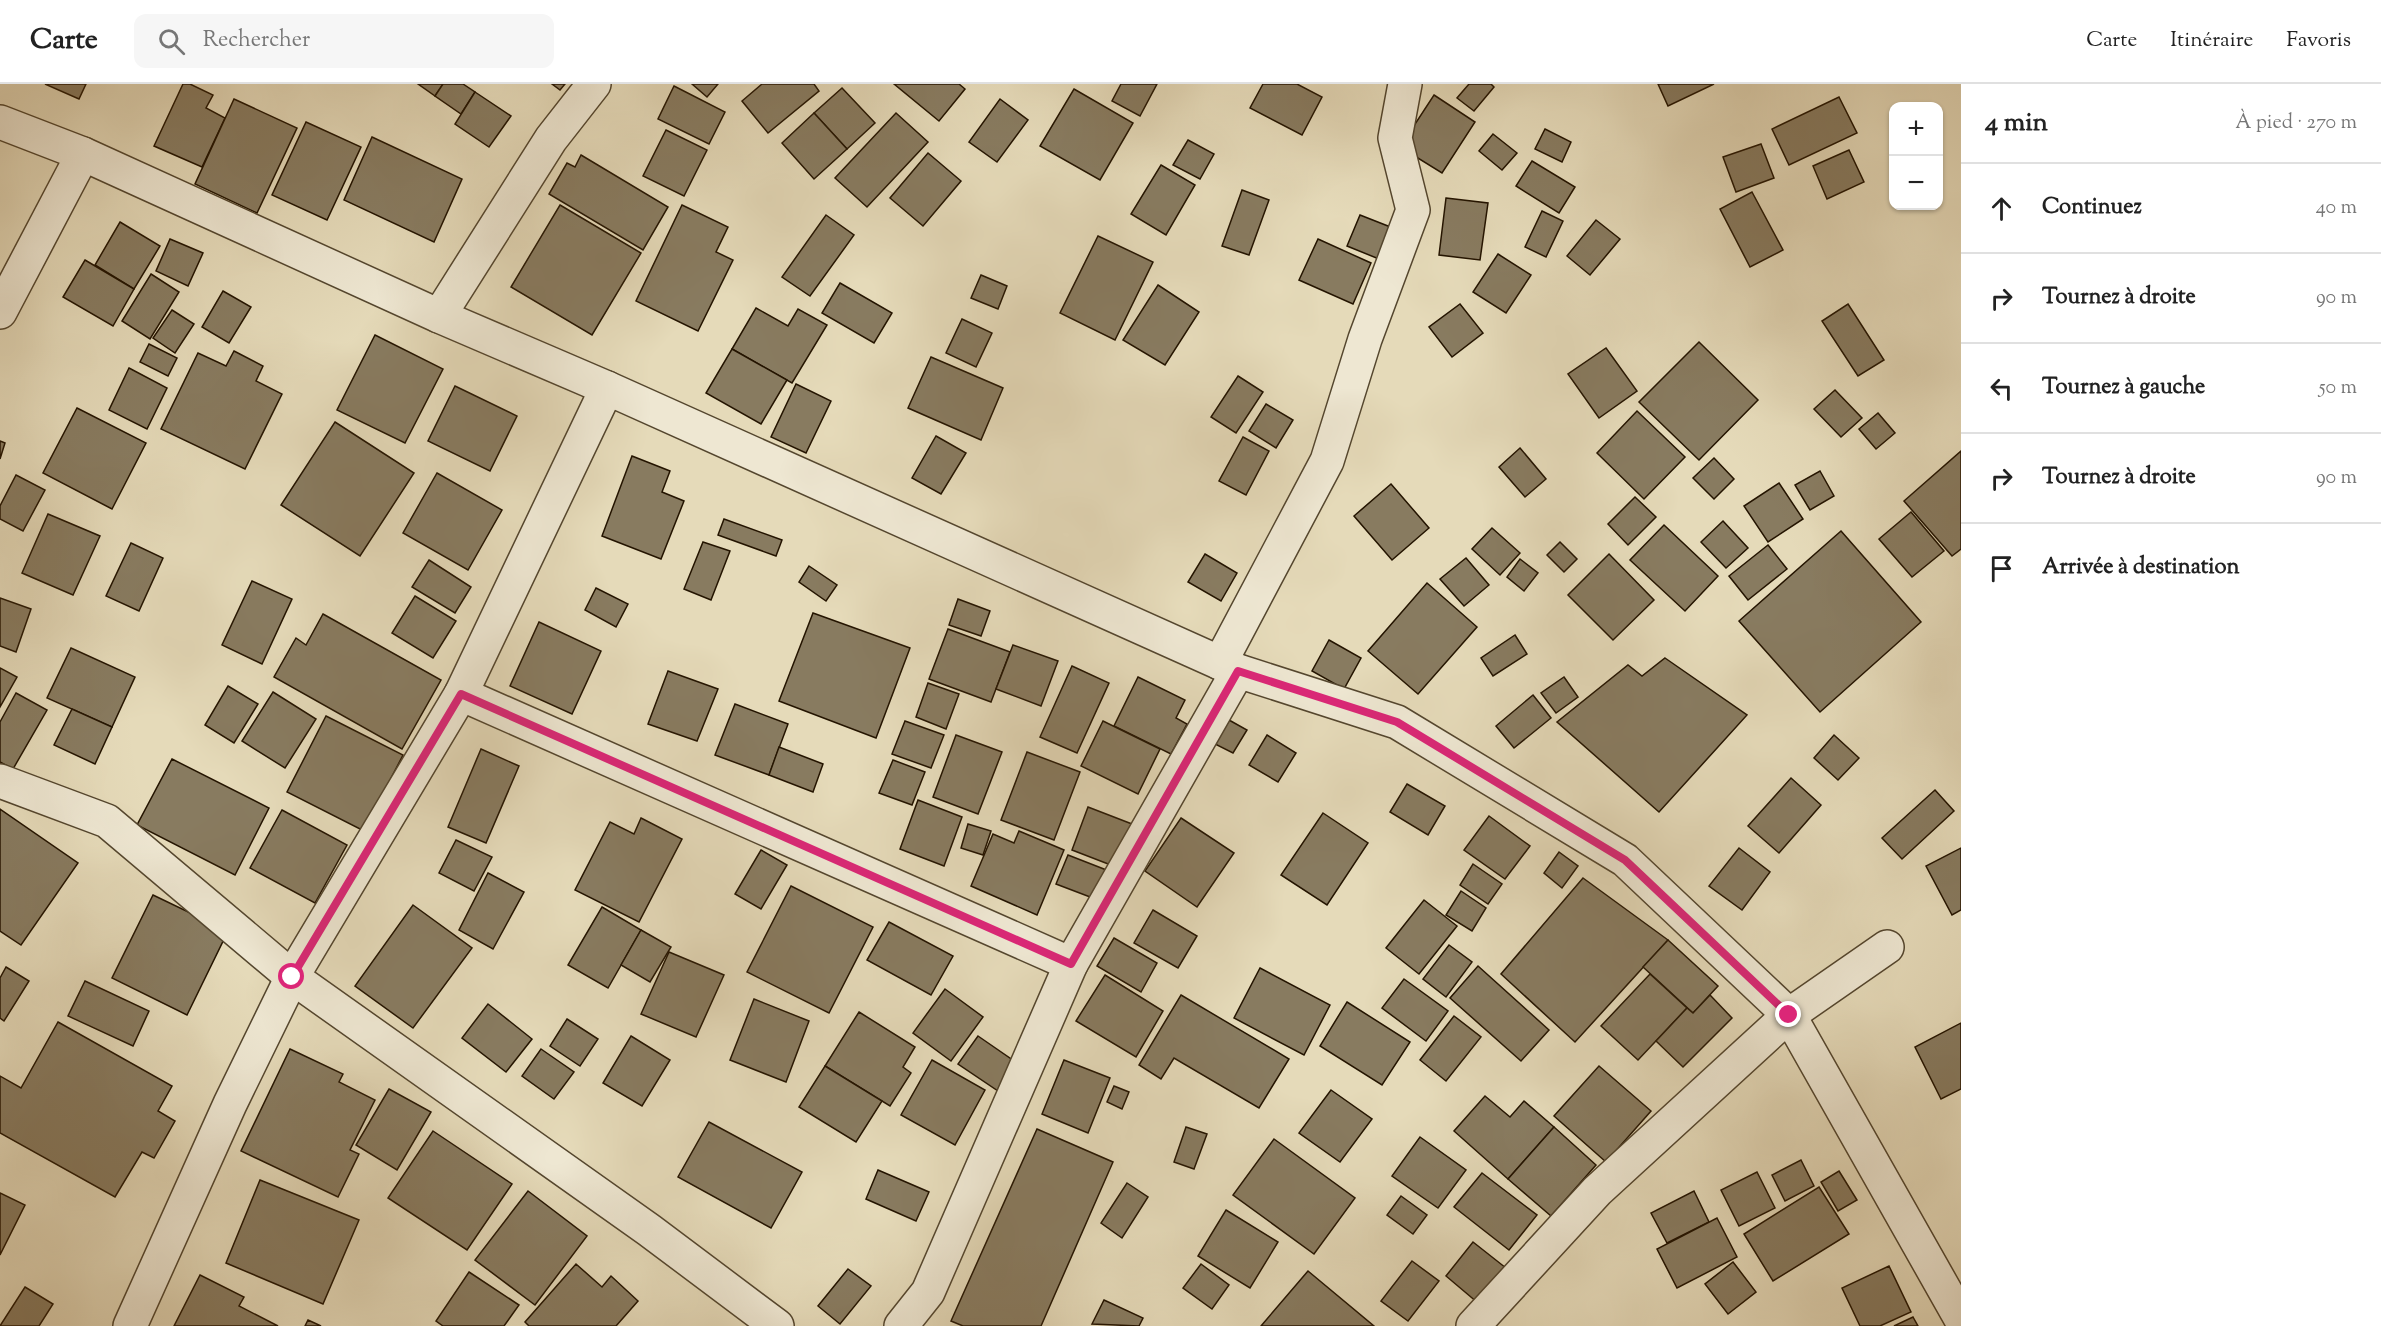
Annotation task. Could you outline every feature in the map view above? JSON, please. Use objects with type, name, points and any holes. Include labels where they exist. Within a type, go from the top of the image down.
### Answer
[{"type":"street","points":[[439,316],[551,139],[594,84]]},
{"type":"street","points":[[901,1326],[927,1292],[1071,964],[1229,667],[1327,461],[1365,339],[1413,210],[1395,138],[1405,84]]},
{"type":"street","points":[[0,122],[83,154],[439,316],[607,388],[1229,667],[1397,722],[1625,860],[1789,1015],[1961,1319]]},
{"type":"street","points":[[0,312],[83,154]]},
{"type":"street","points":[[130,1326],[230,1104],[292,977],[461,694],[607,388]]},
{"type":"street","points":[[461,694],[1071,964]]},
{"type":"street","points":[[0,781],[108,821],[292,977],[649,1230],[777,1326]]},
{"type":"street","points":[[1473,1326],[1597,1191],[1789,1015],[1887,947]]},
{"type":"building","points":[[45,84],[86,84],[79,99]]},
{"type":"building","points":[[183,84],[190,84],[213,95],[206,108],[225,118],[202,167],[154,146]]},
{"type":"building","points":[[418,84],[443,84],[435,96]]},
{"type":"building","points":[[443,84],[463,84],[475,92],[461,114],[435,96]]},
{"type":"building","points":[[552,84],[565,84],[560,90]]},
{"type":"building","points":[[692,84],[718,84],[707,97]]},
{"type":"building","points":[[762,84],[814,84],[819,91],[768,133],[742,101]]},
{"type":"building","points":[[894,84],[959,84],[965,89],[939,121]]},
{"type":"building","points":[[1121,84],[1157,84],[1140,116],[1112,101]]},
{"type":"building","points":[[1263,84],[1297,84],[1322,97],[1302,135],[1250,108]]},
{"type":"building","points":[[1469,84],[1491,84],[1494,87],[1474,111],[1457,98]]},
{"type":"building","points":[[1658,84],[1714,84],[1668,106]]},
{"type":"building","points":[[674,86],[725,112],[709,144],[658,119]]},
{"type":"building","points":[[842,88],[875,123],[847,149],[814,113]]},
{"type":"building","points":[[1074,89],[1133,123],[1100,180],[1040,146]]},
{"type":"building","points":[[475,92],[511,116],[489,147],[455,124]]},
{"type":"building","points":[[1434,95],[1475,122],[1442,173],[1400,147]]},
{"type":"building","points":[[1839,97],[1857,133],[1789,165],[1772,129]]},
{"type":"building","points":[[234,99],[297,128],[257,213],[195,184]]},
{"type":"building","points":[[1000,99],[1028,120],[997,162],[969,142]]},
{"type":"building","points":[[814,113],[847,149],[814,179],[782,143]]},
{"type":"building","points":[[896,113],[928,142],[867,207],[835,178]]},
{"type":"building","points":[[306,122],[361,147],[327,220],[272,195]]},
{"type":"building","points":[[1545,129],[1571,142],[1562,162],[1535,149]]},
{"type":"building","points":[[666,130],[707,150],[684,196],[643,176]]},
{"type":"building","points":[[1493,134],[1517,153],[1502,170],[1479,151]]},
{"type":"building","points":[[372,137],[462,179],[434,242],[344,200]]},
{"type":"building","points":[[1188,140],[1214,154],[1200,179],[1173,165]]},
{"type":"building","points":[[1761,144],[1774,178],[1736,192],[1723,157]]},
{"type":"building","points":[[1849,150],[1864,182],[1827,199],[1813,166]]},
{"type":"building","points":[[928,153],[961,181],[923,226],[890,198]]},
{"type":"building","points":[[581,155],[668,207],[643,250],[549,194],[567,163],[575,167]]},
{"type":"building","points":[[1532,161],[1575,187],[1559,213],[1516,186]]},
{"type":"building","points":[[1161,165],[1195,185],[1166,235],[1131,214]]},
{"type":"building","points":[[1242,190],[1269,200],[1249,255],[1222,246]]},
{"type":"building","points":[[1752,192],[1783,250],[1750,267],[1720,209]]},
{"type":"building","points":[[1446,198],[1488,203],[1480,260],[1439,255]]},
{"type":"building","points":[[560,205],[641,253],[592,335],[511,287]]},
{"type":"building","points":[[682,205],[728,227],[716,252],[733,260],[698,331],[636,301]]},
{"type":"building","points":[[1542,211],[1563,221],[1546,257],[1525,247]]},
{"type":"building","points":[[826,215],[854,235],[810,296],[782,277]]},
{"type":"building","points":[[1360,215],[1393,228],[1379,259],[1347,246]]},
{"type":"building","points":[[1596,220],[1620,239],[1590,275],[1567,256]]},
{"type":"building","points":[[120,222],[160,246],[134,289],[95,265]]},
{"type":"building","points":[[1098,236],[1153,262],[1115,340],[1060,313]]},
{"type":"building","points":[[170,239],[203,253],[188,286],[156,271]]},
{"type":"building","points":[[1318,239],[1371,263],[1353,304],[1299,280]]},
{"type":"building","points":[[1498,254],[1531,275],[1506,313],[1473,292]]},
{"type":"building","points":[[85,260],[134,289],[113,326],[63,297]]},
{"type":"building","points":[[151,274],[179,292],[150,339],[122,321]]},
{"type":"building","points":[[981,275],[1007,286],[998,309],[971,298]]},
{"type":"building","points":[[840,283],[892,313],[874,343],[822,313]]},
{"type":"building","points":[[1158,285],[1199,312],[1165,365],[1123,340]]},
{"type":"building","points":[[223,291],[251,307],[229,343],[202,327]]},
{"type":"building","points":[[1460,304],[1483,333],[1452,357],[1429,327]]},
{"type":"building","points":[[1848,304],[1884,360],[1858,376],[1822,321]]},
{"type":"building","points":[[756,308],[788,326],[798,309],[827,325],[792,383],[732,349]]},
{"type":"building","points":[[172,310],[194,324],[175,353],[153,338]]},
{"type":"building","points":[[962,319],[992,333],[976,367],[946,353]]},
{"type":"building","points":[[375,335],[443,369],[405,443],[337,410]]},
{"type":"building","points":[[1699,342],[1758,400],[1699,460],[1639,402]]},
{"type":"building","points":[[149,344],[177,358],[168,376],[140,362]]},
{"type":"building","points":[[1606,348],[1637,391],[1599,418],[1568,374]]},
{"type":"building","points":[[732,349],[787,380],[761,424],[706,393]]},
{"type":"building","points":[[234,351],[263,366],[256,381],[282,394],[245,469],[161,429],[198,353],[226,366]]},
{"type":"building","points":[[931,357],[1003,388],[981,440],[908,408]]},
{"type":"building","points":[[129,368],[167,388],[147,429],[109,410]]},
{"type":"building","points":[[1238,376],[1263,392],[1236,433],[1211,417]]},
{"type":"building","points":[[796,384],[831,401],[806,453],[771,437]]},
{"type":"building","points":[[455,386],[517,416],[490,471],[428,441]]},
{"type":"building","points":[[1835,390],[1862,418],[1841,437],[1814,409]]},
{"type":"building","points":[[1266,404],[1293,420],[1276,448],[1249,431]]},
{"type":"building","points":[[77,408],[146,443],[112,509],[43,473]]},
{"type":"building","points":[[1637,411],[1685,457],[1644,499],[1597,453]]},
{"type":"building","points":[[1878,413],[1895,433],[1876,449],[1859,429]]},
{"type":"building","points":[[335,422],[414,473],[360,556],[281,505]]},
{"type":"building","points":[[936,436],[966,453],[941,494],[912,478]]},
{"type":"building","points":[[1243,437],[1269,451],[1246,495],[1219,481]]},
{"type":"building","points":[[0,441],[5,443],[0,459]]},
{"type":"building","points":[[1520,448],[1546,479],[1525,497],[1499,467]]},
{"type":"building","points":[[1961,451],[1961,549],[1952,556],[1904,501]]},
{"type":"building","points":[[632,456],[670,471],[662,492],[684,501],[661,559],[602,536]]},
{"type":"building","points":[[1714,458],[1734,479],[1714,499],[1693,478]]},
{"type":"building","points":[[1820,471],[1834,496],[1810,510],[1795,485]]},
{"type":"building","points":[[437,473],[502,510],[468,570],[403,533]]},
{"type":"building","points":[[16,475],[45,490],[23,531],[0,519],[0,506]]},
{"type":"building","points":[[1779,483],[1803,519],[1768,542],[1744,506]]},
{"type":"building","points":[[1391,484],[1429,528],[1392,560],[1354,516]]},
{"type":"building","points":[[1635,497],[1656,517],[1628,545],[1608,524]]},
{"type":"building","points":[[1911,512],[1944,551],[1912,577],[1879,539]]},
{"type":"building","points":[[48,514],[100,536],[73,595],[22,573]]},
{"type":"building","points":[[724,519],[782,540],[776,556],[718,535]]},
{"type":"building","points":[[1723,521],[1748,548],[1726,568],[1701,542]]},
{"type":"building","points":[[1664,525],[1718,576],[1685,611],[1630,560]]},
{"type":"building","points":[[1492,528],[1520,553],[1500,575],[1472,549]]},
{"type":"building","points":[[1841,531],[1921,622],[1820,712],[1739,621]]},
{"type":"building","points":[[703,542],[730,551],[711,600],[684,589]]},
{"type":"building","points":[[1560,542],[1577,559],[1564,572],[1547,555]]},
{"type":"building","points":[[131,543],[163,558],[139,611],[106,596]]},
{"type":"building","points":[[1768,545],[1787,569],[1748,600],[1729,576]]},
{"type":"building","points":[[1205,554],[1237,573],[1221,601],[1188,582]]},
{"type":"building","points":[[1609,554],[1654,600],[1613,640],[1568,595]]},
{"type":"building","points":[[1466,558],[1489,585],[1464,606],[1440,579]]},
{"type":"building","points":[[1520,559],[1538,573],[1524,591],[1507,577]]},
{"type":"building","points":[[429,560],[471,587],[455,613],[412,587]]},
{"type":"building","points":[[809,566],[837,585],[826,601],[799,582]]},
{"type":"building","points":[[252,581],[292,599],[262,664],[222,645]]},
{"type":"building","points":[[1427,583],[1477,627],[1418,694],[1368,651]]},
{"type":"building","points":[[596,588],[628,604],[616,627],[585,610]]},
{"type":"building","points":[[415,596],[456,621],[433,658],[392,633]]},
{"type":"building","points":[[0,598],[31,609],[16,652],[0,646]]},
{"type":"building","points":[[958,599],[990,611],[981,636],[949,625]]},
{"type":"building","points":[[813,613],[910,648],[876,738],[779,701]]},
{"type":"building","points":[[323,614],[441,680],[402,749],[274,677],[296,638],[306,645]]},
{"type":"building","points":[[539,622],[601,651],[572,714],[510,686]]},
{"type":"building","points":[[948,629],[1010,652],[991,702],[929,679]]},
{"type":"building","points":[[1515,635],[1527,654],[1493,676],[1481,658]]},
{"type":"building","points":[[1329,640],[1361,658],[1344,689],[1312,671]]},
{"type":"building","points":[[1013,645],[1058,661],[1041,706],[996,689]]},
{"type":"building","points":[[71,648],[135,677],[112,727],[47,698]]},
{"type":"building","points":[[1665,658],[1747,715],[1659,812],[1557,722],[1628,665],[1642,676]]},
{"type":"building","points":[[1072,666],[1109,683],[1077,753],[1040,737]]},
{"type":"building","points":[[0,668],[17,677],[0,707]]},
{"type":"building","points":[[668,671],[718,689],[697,741],[648,724]]},
{"type":"building","points":[[1138,677],[1185,700],[1176,718],[1187,724],[1171,754],[1114,726]]},
{"type":"building","points":[[1564,677],[1578,697],[1556,713],[1541,693]]},
{"type":"building","points":[[928,683],[959,694],[946,729],[916,717]]},
{"type":"building","points":[[228,686],[258,704],[234,743],[205,725]]},
{"type":"building","points":[[273,692],[316,719],[285,768],[242,741]]},
{"type":"building","points":[[16,693],[47,710],[13,769],[0,762],[0,722]]},
{"type":"building","points":[[1533,695],[1551,718],[1514,748],[1496,726]]},
{"type":"building","points":[[735,704],[788,724],[769,775],[715,755]]},
{"type":"building","points":[[72,709],[112,727],[95,764],[54,745]]},
{"type":"building","points":[[326,716],[403,755],[364,831],[287,792]]},
{"type":"building","points":[[1229,720],[1247,730],[1233,753],[1215,744]]},
{"type":"building","points":[[905,721],[944,735],[931,768],[892,754]]},
{"type":"building","points":[[1103,721],[1160,749],[1138,794],[1081,766]]},
{"type":"building","points":[[956,735],[1002,752],[978,814],[933,797]]},
{"type":"building","points":[[1267,735],[1296,753],[1278,782],[1249,765]]},
{"type":"building","points":[[1834,735],[1859,758],[1838,780],[1814,758]]},
{"type":"building","points":[[779,747],[823,764],[813,792],[769,775]]},
{"type":"building","points":[[481,749],[519,766],[486,843],[448,827]]},
{"type":"building","points":[[1027,752],[1080,772],[1054,840],[1001,820]]},
{"type":"building","points":[[172,759],[269,808],[235,875],[137,825]]},
{"type":"building","points":[[893,760],[925,772],[912,805],[879,793]]},
{"type":"building","points":[[1791,778],[1821,805],[1779,853],[1748,826]]},
{"type":"building","points":[[1407,784],[1445,806],[1428,835],[1390,812]]},
{"type":"building","points":[[1935,790],[1954,811],[1902,859],[1882,838]]},
{"type":"building","points":[[918,800],[962,817],[944,866],[900,849]]},
{"type":"building","points":[[1088,807],[1132,824],[1116,867],[1072,850]]},
{"type":"building","points":[[0,809],[78,863],[21,945],[0,931]]},
{"type":"building","points":[[282,810],[347,845],[315,903],[250,868]]},
{"type":"building","points":[[1323,813],[1368,843],[1327,905],[1281,875]]},
{"type":"building","points":[[1489,816],[1530,846],[1505,879],[1464,850]]},
{"type":"building","points":[[641,818],[682,839],[639,922],[575,890],[610,822],[634,834]]},
{"type":"building","points":[[1181,818],[1234,853],[1197,907],[1145,871]]},
{"type":"building","points":[[968,824],[991,831],[983,855],[961,848]]},
{"type":"building","points":[[1019,831],[1064,850],[1037,915],[971,886],[993,834],[1014,843]]},
{"type":"building","points":[[456,840],[492,857],[474,891],[439,873]]},
{"type":"building","points":[[1739,848],[1770,872],[1742,910],[1709,886]]},
{"type":"building","points":[[1961,848],[1961,910],[1952,915],[1926,866]]},
{"type":"building","points":[[761,850],[787,865],[761,909],[735,894]]},
{"type":"building","points":[[1559,852],[1578,866],[1562,888],[1544,873]]},
{"type":"building","points":[[1068,855],[1109,871],[1098,900],[1056,884]]},
{"type":"building","points":[[1473,864],[1502,884],[1488,904],[1460,885]]},
{"type":"building","points":[[488,873],[524,892],[493,949],[459,930]]},
{"type":"building","points":[[1583,878],[1668,940],[1575,1042],[1501,974]]},
{"type":"building","points":[[791,886],[873,927],[829,1013],[747,972]]},
{"type":"building","points":[[1461,891],[1486,908],[1472,931],[1446,915]]},
{"type":"building","points":[[153,895],[228,931],[187,1015],[112,978]]},
{"type":"building","points":[[1424,900],[1457,926],[1419,974],[1386,948]]},
{"type":"building","points":[[413,905],[472,948],[413,1028],[355,986]]},
{"type":"building","points":[[602,907],[641,930],[608,988],[568,965]]},
{"type":"building","points":[[1153,910],[1197,936],[1178,968],[1134,943]]},
{"type":"building","points":[[889,922],[953,956],[931,995],[867,960]]},
{"type":"building","points":[[641,930],[671,947],[650,982],[621,965]]},
{"type":"building","points":[[1114,938],[1157,963],[1141,992],[1097,966]]},
{"type":"building","points":[[1668,940],[1718,986],[1693,1013],[1643,967]]},
{"type":"building","points":[[1449,945],[1472,962],[1446,997],[1423,979]]},
{"type":"building","points":[[669,952],[724,975],[696,1037],[641,1014]]},
{"type":"building","points":[[1478,966],[1549,1030],[1521,1061],[1450,998]]},
{"type":"building","points":[[6,967],[29,981],[4,1021],[0,1018],[0,978]]},
{"type":"building","points":[[1260,968],[1330,1005],[1304,1055],[1234,1018]]},
{"type":"building","points":[[1650,974],[1687,1008],[1638,1060],[1601,1026]]},
{"type":"building","points":[[1105,975],[1163,1011],[1136,1057],[1076,1021]]},
{"type":"building","points":[[1404,979],[1448,1011],[1426,1041],[1382,1008]]},
{"type":"building","points":[[85,981],[149,1011],[133,1046],[68,1016]]},
{"type":"building","points":[[945,989],[983,1017],[951,1061],[913,1033]]},
{"type":"building","points":[[1181,995],[1289,1059],[1259,1108],[1174,1058],[1161,1079],[1139,1065]]},
{"type":"building","points":[[1710,995],[1732,1018],[1683,1067],[1656,1041],[1687,1008],[1693,1013]]},
{"type":"building","points":[[754,999],[809,1021],[786,1082],[730,1060]]},
{"type":"building","points":[[1347,1002],[1410,1042],[1382,1085],[1320,1046]]},
{"type":"building","points":[[488,1004],[532,1039],[506,1072],[462,1038]]},
{"type":"building","points":[[859,1012],[915,1047],[903,1067],[911,1073],[890,1106],[825,1066]]},
{"type":"building","points":[[1454,1016],[1481,1037],[1446,1081],[1420,1060]]},
{"type":"building","points":[[567,1019],[598,1039],[580,1066],[550,1046]]},
{"type":"building","points":[[58,1022],[172,1086],[158,1111],[175,1121],[154,1158],[142,1152],[115,1197],[0,1133],[0,1076],[21,1088]]},
{"type":"building","points":[[1961,1023],[1961,1089],[1941,1099],[1915,1047]]},
{"type":"building","points":[[631,1036],[670,1060],[642,1106],[603,1083]]},
{"type":"building","points":[[978,1036],[1023,1067],[1004,1095],[958,1064]]},
{"type":"building","points":[[290,1049],[343,1074],[339,1082],[375,1100],[350,1150],[359,1154],[338,1197],[241,1151]]},
{"type":"building","points":[[541,1049],[574,1072],[554,1099],[522,1076]]},
{"type":"building","points":[[932,1060],[985,1090],[955,1145],[901,1115]]},
{"type":"building","points":[[1064,1060],[1110,1078],[1088,1133],[1042,1114]]},
{"type":"building","points":[[825,1066],[882,1101],[856,1142],[799,1107]]},
{"type":"building","points":[[1599,1066],[1651,1111],[1606,1162],[1554,1116]]},
{"type":"building","points":[[1114,1086],[1129,1092],[1122,1109],[1107,1102]]},
{"type":"building","points":[[389,1089],[431,1112],[397,1170],[356,1145]]},
{"type":"building","points":[[1331,1090],[1372,1119],[1340,1162],[1299,1133]]},
{"type":"building","points":[[1485,1096],[1510,1117],[1524,1101],[1554,1127],[1508,1179],[1454,1131]]},
{"type":"building","points":[[709,1122],[802,1172],[771,1228],[678,1177]]},
{"type":"building","points":[[1186,1127],[1207,1134],[1194,1169],[1174,1162]]},
{"type":"building","points":[[1554,1127],[1596,1165],[1551,1216],[1508,1179]]},
{"type":"building","points":[[1037,1129],[1113,1162],[1041,1326],[963,1326],[951,1321]]},
{"type":"building","points":[[433,1131],[512,1184],[467,1250],[388,1198]]},
{"type":"building","points":[[1420,1137],[1466,1170],[1438,1208],[1392,1176]]},
{"type":"building","points":[[1274,1139],[1355,1198],[1314,1254],[1233,1195]]},
{"type":"building","points":[[1801,1160],[1814,1186],[1785,1201],[1772,1175]]},
{"type":"building","points":[[878,1170],[929,1192],[916,1221],[866,1199]]},
{"type":"building","points":[[1839,1171],[1857,1200],[1838,1211],[1821,1182]]},
{"type":"building","points":[[1757,1172],[1775,1208],[1739,1226],[1721,1190]]},
{"type":"building","points":[[1482,1173],[1537,1215],[1509,1250],[1454,1207]]},
{"type":"building","points":[[260,1180],[359,1220],[323,1304],[226,1263]]},
{"type":"building","points":[[1127,1183],[1148,1197],[1122,1238],[1101,1223]]},
{"type":"building","points":[[1819,1187],[1849,1234],[1773,1281],[1744,1234]]},
{"type":"building","points":[[528,1191],[587,1236],[535,1305],[475,1260]]},
{"type":"building","points":[[1694,1191],[1709,1222],[1667,1243],[1651,1213]]},
{"type":"building","points":[[0,1193],[25,1205],[0,1255]]},
{"type":"building","points":[[1401,1196],[1427,1215],[1413,1234],[1387,1215]]},
{"type":"building","points":[[1226,1210],[1278,1242],[1250,1288],[1198,1256]]},
{"type":"building","points":[[1717,1218],[1737,1257],[1677,1288],[1657,1249]]},
{"type":"building","points":[[1473,1242],[1506,1268],[1478,1303],[1446,1276]]},
{"type":"building","points":[[1412,1261],[1439,1281],[1408,1321],[1381,1301]]},
{"type":"building","points":[[1733,1262],[1756,1292],[1728,1314],[1705,1284]]},
{"type":"building","points":[[576,1264],[602,1287],[611,1276],[638,1301],[616,1326],[529,1326],[525,1322]]},
{"type":"building","points":[[1201,1264],[1229,1285],[1212,1309],[1183,1288]]},
{"type":"building","points":[[1889,1266],[1911,1312],[1880,1326],[1860,1326],[1842,1288]]},
{"type":"building","points":[[848,1269],[871,1286],[840,1324],[818,1306]]},
{"type":"building","points":[[1308,1271],[1374,1326],[1261,1326]]},
{"type":"building","points":[[469,1272],[519,1305],[504,1326],[443,1326],[436,1321]]},
{"type":"building","points":[[200,1275],[244,1297],[239,1306],[278,1326],[174,1326]]},
{"type":"building","points":[[25,1287],[53,1304],[39,1326],[0,1326]]},
{"type":"building","points":[[1104,1300],[1143,1318],[1139,1326],[1092,1324]]},
{"type":"building","points":[[1913,1317],[1918,1326],[1894,1326]]},
{"type":"building","points":[[308,1320],[321,1326],[305,1326]]},
{"type":"route","points":[[292,977],[461,694],[1071,964],[1238,671],[1269,679],[1397,722],[1625,860],[1789,1015]]}]
